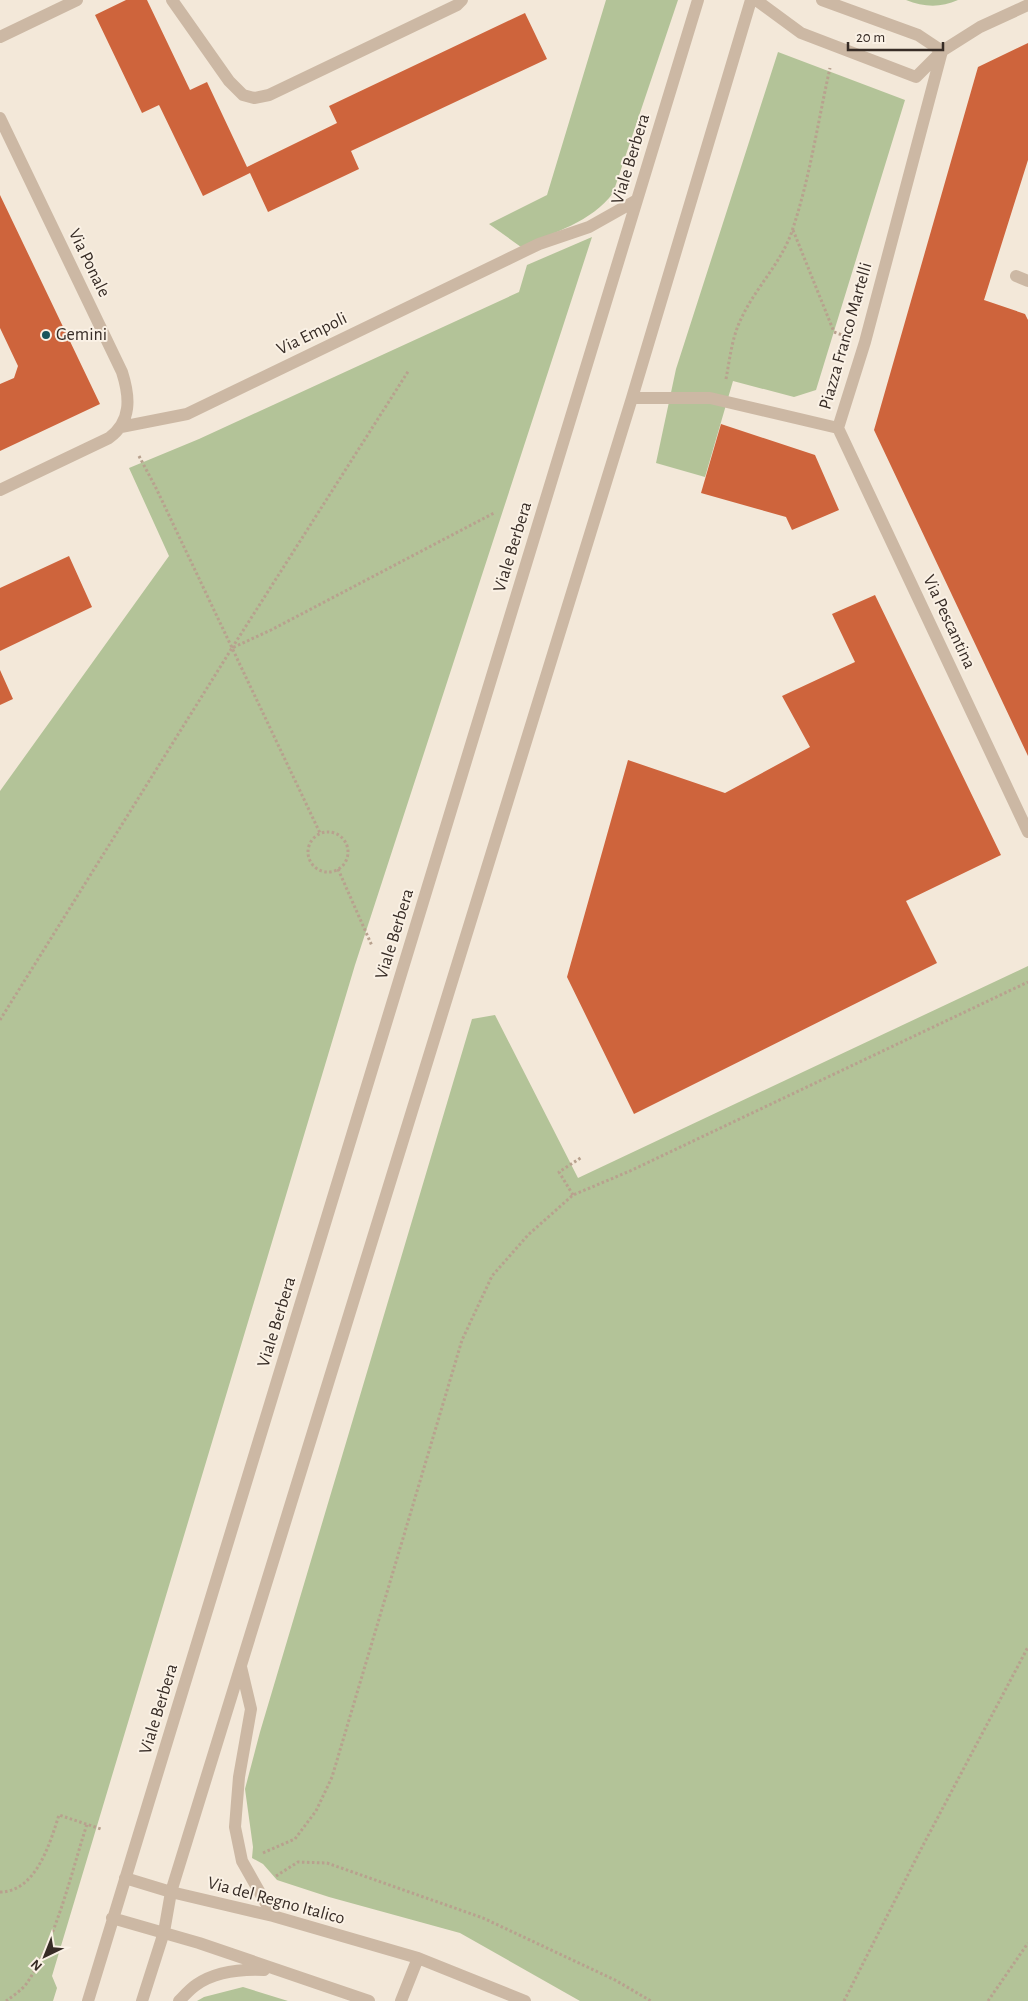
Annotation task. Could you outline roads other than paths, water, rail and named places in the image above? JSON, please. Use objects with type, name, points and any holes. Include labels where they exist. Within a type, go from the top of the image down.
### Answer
[{"type":"street","points":[[0,37],[77,0]]},
{"type":"street","points":[[172,0],[229,81],[243,95],[254,98],[269,95],[457,5],[462,0]]},
{"type":"street","name":"Viale Berbera","points":[[88,2001],[112,1918],[134,1856],[698,0]]},
{"type":"street","points":[[142,2001],[164,1932],[171,1892],[632,398],[751,0]]},
{"type":"street","points":[[756,0],[801,33],[916,77],[942,51],[980,27],[1028,5]]},
{"type":"street","points":[[822,0],[918,36],[942,51]]},
{"type":"street","name":"Piazza Franco Martelli","points":[[632,398],[710,398],[838,428],[865,342],[942,51]]},
{"type":"street","name":"Via Ponale","points":[[0,118],[122,372],[126,384],[128,406],[127,414],[121,427]]},
{"type":"street","name":"Via Empoli","points":[[0,490],[109,438],[121,427],[187,414],[538,244],[590,227],[637,200]]},
{"type":"street","points":[[1016,276],[1028,281]]},
{"type":"street","name":"Via Pescantina","points":[[838,428],[1028,832]]},
{"type":"street","points":[[241,1665],[250,1709],[239,1777],[235,1827],[242,1861],[273,1916]]},
{"type":"street","name":"Via del Regno Italico","points":[[125,1878],[171,1892],[273,1916],[418,1958],[525,2001]]},
{"type":"street","points":[[112,1918],[164,1932],[369,2001]]},
{"type":"street","points":[[401,2001],[418,1958]]},
{"type":"street","points":[[179,2001],[197,1984],[238,1969],[279,1971]]},
{"type":"place","name":"Gemini","points":[[46,335]]}]
